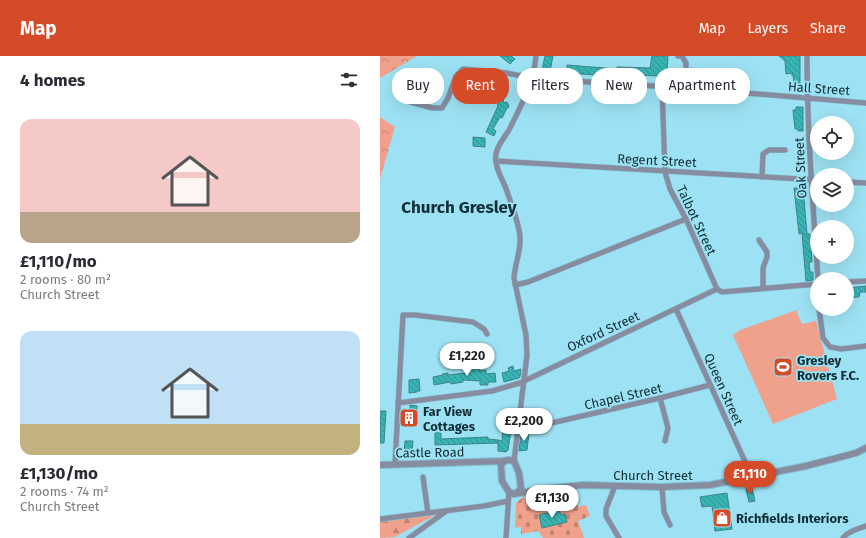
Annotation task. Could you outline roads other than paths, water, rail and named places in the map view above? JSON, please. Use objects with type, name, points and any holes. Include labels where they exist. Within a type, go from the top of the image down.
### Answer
[{"type":"street","points":[[534,68],[536,56]]},
{"type":"street","points":[[678,56],[682,56],[686,63],[686,68]]},
{"type":"street","name":"Oak Street","points":[[807,56],[807,99],[810,168]]},
{"type":"street","name":"Hall Street","points":[[418,104],[433,108],[442,108],[448,98],[456,76],[463,70],[517,75]]},
{"type":"street","name":"Hall Street","points":[[583,81],[655,86]]},
{"type":"street","name":"Hall Street","points":[[750,94],[866,103]]},
{"type":"street","points":[[511,493],[518,492],[521,488],[517,465],[514,461],[527,355],[526,335],[515,285],[515,270],[520,249],[520,235],[514,212],[496,161],[496,152],[522,104]]},
{"type":"street","name":"Talbot Street","points":[[663,104],[666,172],[670,189],[686,219],[717,289]]},
{"type":"street","points":[[762,177],[763,154],[769,150],[785,150]]},
{"type":"street","name":"Regent Street","points":[[496,161],[810,180]]},
{"type":"street","points":[[854,182],[866,183]]},
{"type":"street","name":"Oak Street","points":[[813,212],[818,272]]},
{"type":"street","points":[[515,285],[528,282],[686,219]]},
{"type":"street","points":[[759,240],[767,252],[768,257],[763,268],[763,288]]},
{"type":"street","points":[[854,282],[866,281]]},
{"type":"street","points":[[717,289],[722,292],[810,285]]},
{"type":"street","name":"Oxford Street","points":[[398,404],[492,391],[524,381],[717,289]]},
{"type":"street","name":"Queen Street","points":[[676,309],[752,477]]},
{"type":"street","points":[[395,464],[403,315],[473,322],[484,328],[487,334]]},
{"type":"street","points":[[820,316],[823,338],[830,347],[841,349],[866,346]]},
{"type":"street","name":"Chapel Street","points":[[517,431],[710,385]]},
{"type":"street","points":[[660,398],[668,428],[665,441]]},
{"type":"street","name":"Church Street","points":[[511,493],[583,485],[662,487],[710,485],[826,462],[856,453],[866,448]]},
{"type":"street","name":"Castle Road","points":[[380,465],[514,461]]},
{"type":"street","points":[[504,462],[501,465],[500,474],[502,481],[511,493]]},
{"type":"street","points":[[423,477],[428,513]]},
{"type":"street","points":[[521,482],[524,487],[531,491]]},
{"type":"street","points":[[615,486],[606,509],[606,516],[619,538]]},
{"type":"street","points":[[662,487],[664,512],[670,525]]},
{"type":"street","points":[[506,538],[508,501],[511,493]]},
{"type":"street","points":[[380,519],[484,506],[508,501]]},
{"type":"street","points":[[409,538],[446,511]]},
{"type":"street","points":[[843,538],[845,535],[866,526]]},
{"type":"place","name":"Gresley Rovers F.C.","points":[[783,367]]},
{"type":"place","name":"Far View Cottages","points":[[409,418]]},
{"type":"place","name":"Richfields Interiors","points":[[722,518]]},
{"type":"district","name":"Church Gresley","points":[[459,207]]}]
